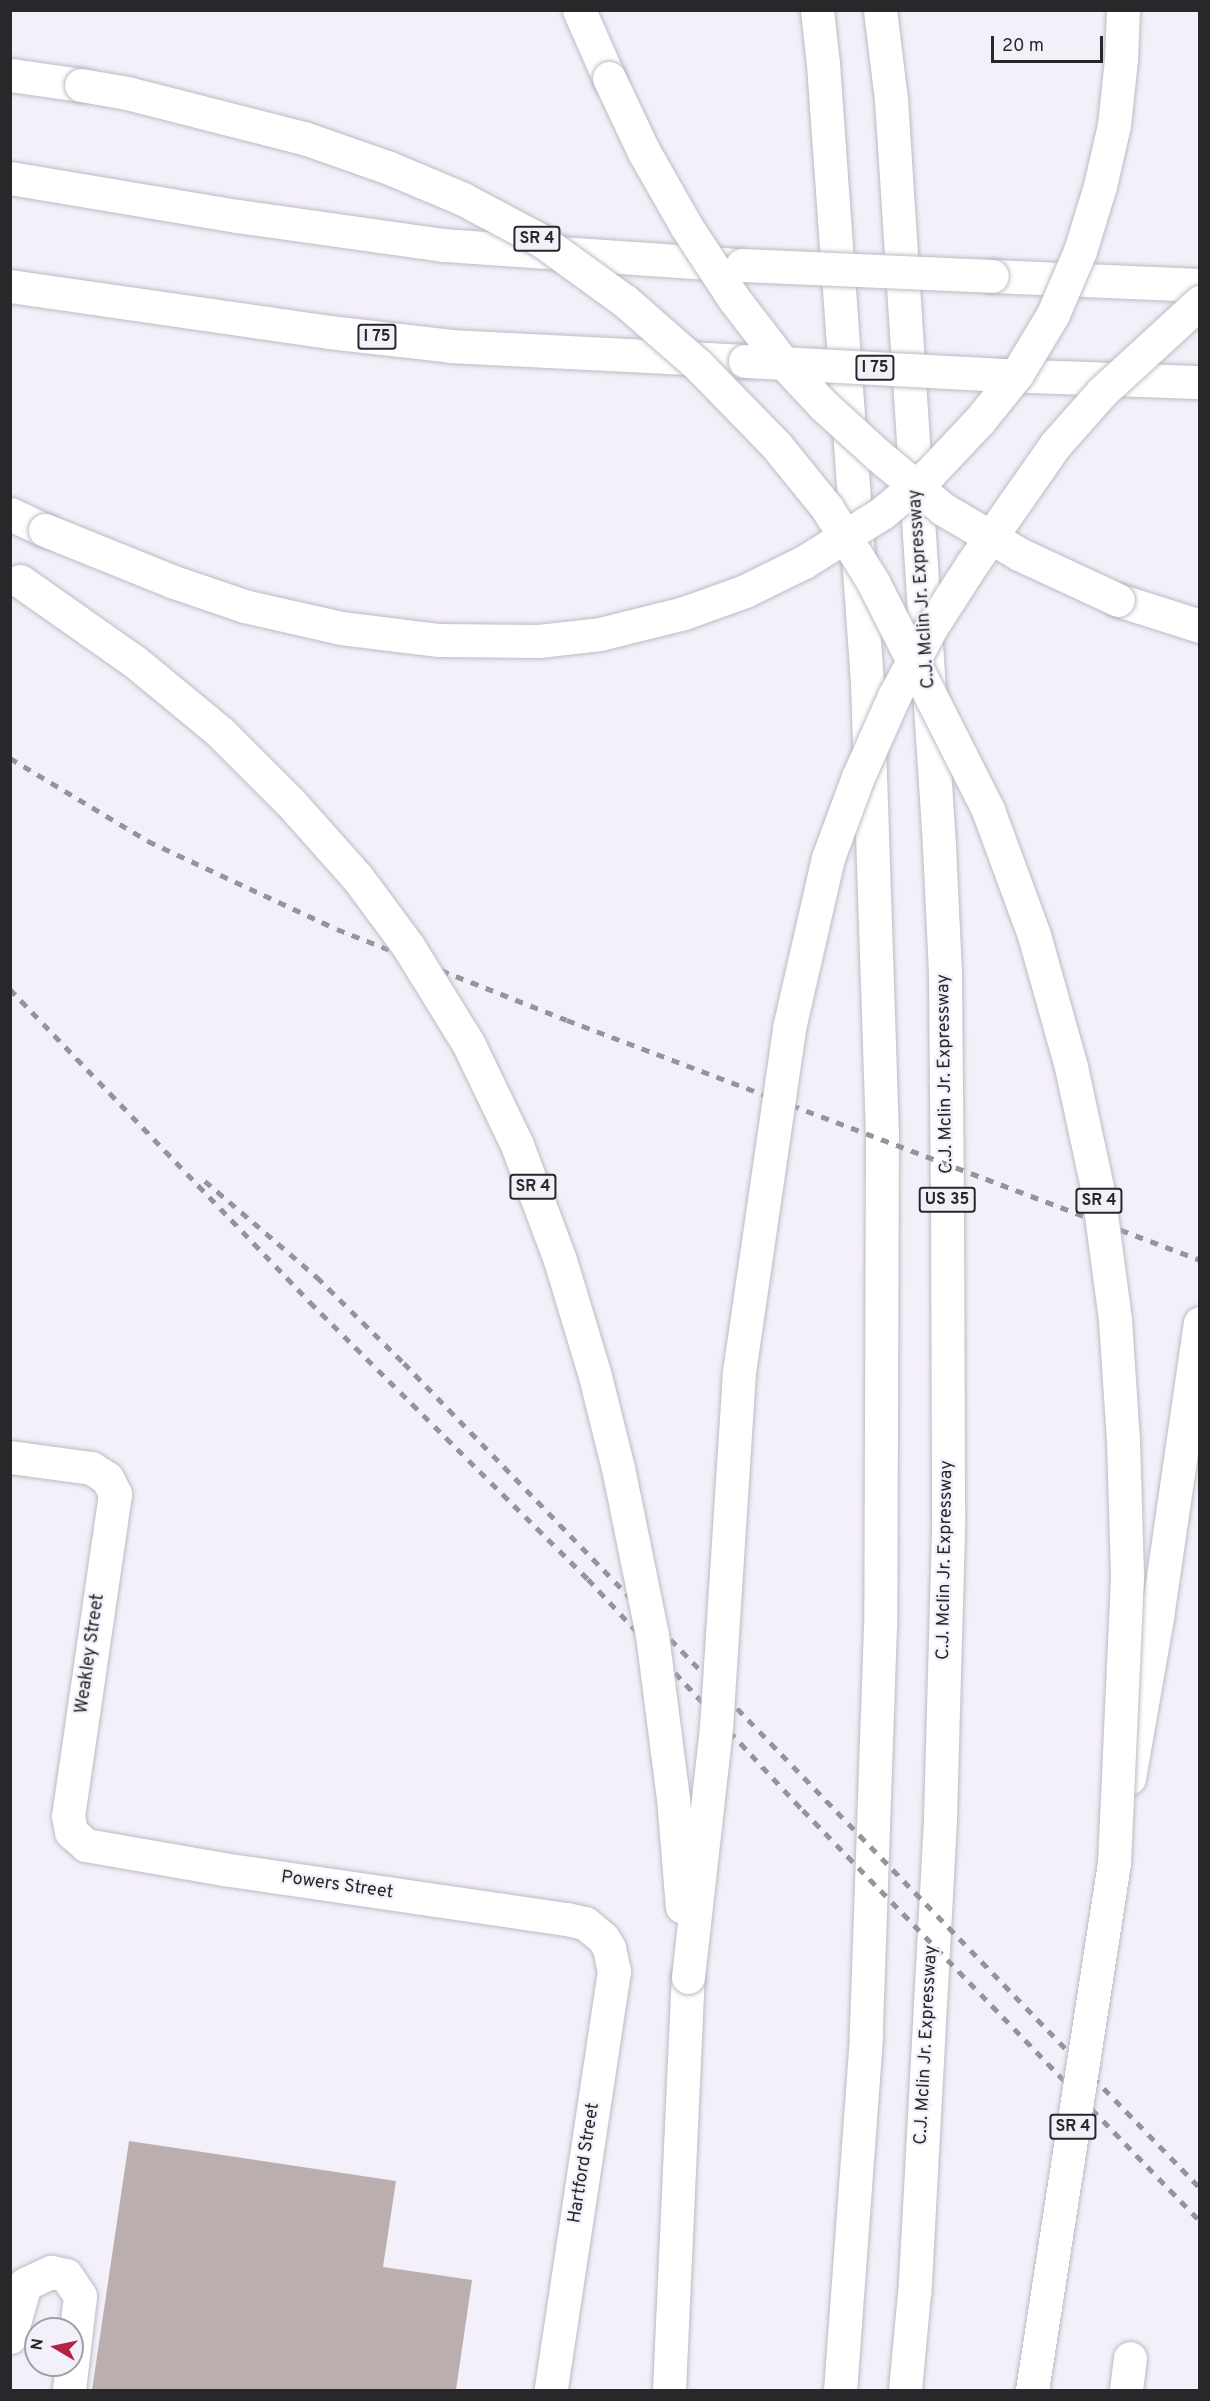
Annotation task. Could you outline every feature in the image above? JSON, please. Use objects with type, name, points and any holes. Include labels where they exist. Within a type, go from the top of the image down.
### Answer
[{"type":"main road","points":[[579,10],[644,152],[686,226],[734,299],[780,359],[823,405],[944,509],[1019,554],[1118,600],[1200,626]]},
{"type":"main road","points":[[817,10],[824,76],[867,683],[882,1132],[880,1649],[866,2037],[840,2391]]},
{"type":"main road","name":"C.J. Mclin Jr. Expressway","points":[[880,10],[892,111],[939,846],[945,974],[948,1530],[940,1820],[914,2293],[905,2391]]},
{"type":"main road","points":[[10,514],[174,582],[244,606],[341,628],[440,640],[539,641],[600,634],[684,613],[746,591],[804,562],[882,513],[930,472],[980,420],[1017,374],[1053,314],[1080,251],[1100,186],[1114,125],[1121,60],[1123,10]]},
{"type":"main road","name":"SR 4","points":[[10,75],[81,84],[127,93],[315,142],[387,167],[463,199],[542,241],[625,301],[706,373],[776,445],[826,508],[873,582],[988,810],[1034,935],[1071,1067],[1098,1192],[1115,1320],[1123,1440],[1127,1577],[1114,1863],[1032,2391]]},
{"type":"main road","points":[[10,178],[248,218],[443,245],[742,265],[1200,285]]},
{"type":"main road","name":"I 75","points":[[10,286],[328,332],[451,346],[1006,375],[1200,382]]},
{"type":"main road","points":[[688,1977],[716,1728],[741,1361],[789,1028],[828,858],[858,777],[894,696],[932,626],[972,564],[1055,445],[1102,392],[1200,302]]},
{"type":"main road","name":"SR 4","points":[[15,578],[134,661],[220,732],[306,819],[357,877],[408,946],[468,1043],[518,1145],[560,1260],[595,1376],[624,1493],[652,1635],[673,1798],[688,1977],[669,2391]]},
{"type":"main road","points":[[1114,1863],[1157,1617],[1200,1323]]},
{"type":"main road","name":"Weakley Street","points":[[10,1457],[91,1468],[107,1478],[115,1494],[68,1816],[71,1832]]},
{"type":"main road","name":"Powers Street","points":[[71,1832],[86,1845],[235,1871],[567,1919],[585,1923],[603,1938]]},
{"type":"main road","name":"Hartford Street","points":[[551,2391],[614,1971],[609,1948],[603,1938]]},
{"type":"main road","points":[[10,2337],[25,2284],[51,2272],[66,2275],[80,2296],[69,2391]]},
{"type":"main road","points":[[1126,2391],[1130,2358]]},
{"type":"building","points":[[129,2141],[396,2181],[383,2267],[472,2280],[456,2390],[92,2390]]},
{"type":"railway","points":[[10,758],[148,841],[337,929],[567,1020],[1200,1260]]},
{"type":"railway","points":[[10,989],[310,1302],[588,1579],[803,1810],[1200,2221]]},
{"type":"railway","points":[[205,1181],[317,1277],[404,1363],[1200,2188]]}]
